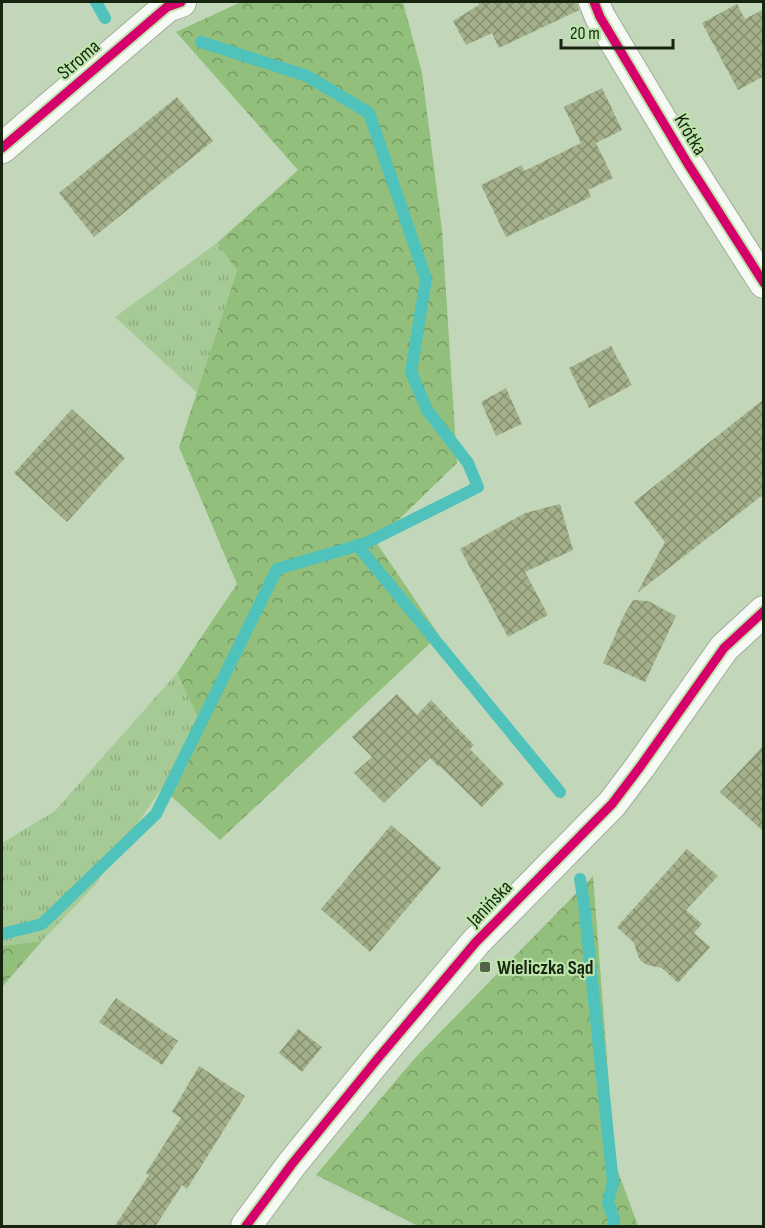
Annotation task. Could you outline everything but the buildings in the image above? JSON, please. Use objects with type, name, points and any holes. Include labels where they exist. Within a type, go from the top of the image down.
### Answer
[{"type":"street","name":"Stroma","points":[[2,148],[167,7],[181,2]]},
{"type":"street","name":"Krótka","points":[[594,2],[600,17],[682,155],[764,283]]},
{"type":"street","name":"Janińska","points":[[246,1227],[299,1155],[476,942],[612,804],[724,648],[764,611]]},
{"type":"green space","points":[[241,2],[403,2],[422,73],[442,230],[457,463],[376,542],[439,635],[220,840],[162,788],[203,728],[177,673],[237,584],[179,447],[237,270],[217,243],[298,170],[176,32]]},
{"type":"green space","points":[[217,243],[237,269],[197,393],[115,317]]},
{"type":"green space","points":[[177,673],[203,728],[96,884],[42,941],[2,946],[2,843],[55,811]]},
{"type":"green space","points":[[593,876],[615,1163],[638,1226],[418,1226],[316,1175],[415,1058]]},
{"type":"green space","points":[[42,941],[2,987],[2,946]]},
{"type":"waterway","points":[[96,2],[105,18]]},
{"type":"waterway","points":[[2,934],[42,924],[156,814],[277,569],[366,543],[478,487],[468,463],[427,410],[411,372],[426,279],[369,113],[307,76],[201,42]]},
{"type":"waterway","points":[[357,545],[560,792]]},
{"type":"waterway","points":[[580,879],[613,1183],[608,1202],[614,1226]]},
{"type":"cycle path","points":[[2,148],[167,7],[181,2]]},
{"type":"cycle path","points":[[594,2],[600,17],[688,164],[764,283]]},
{"type":"cycle path","points":[[246,1226],[292,1164],[476,942],[612,804],[724,648],[764,611]]},
{"type":"place","name":"Wieliczka Sąd","points":[[485,967]]}]
